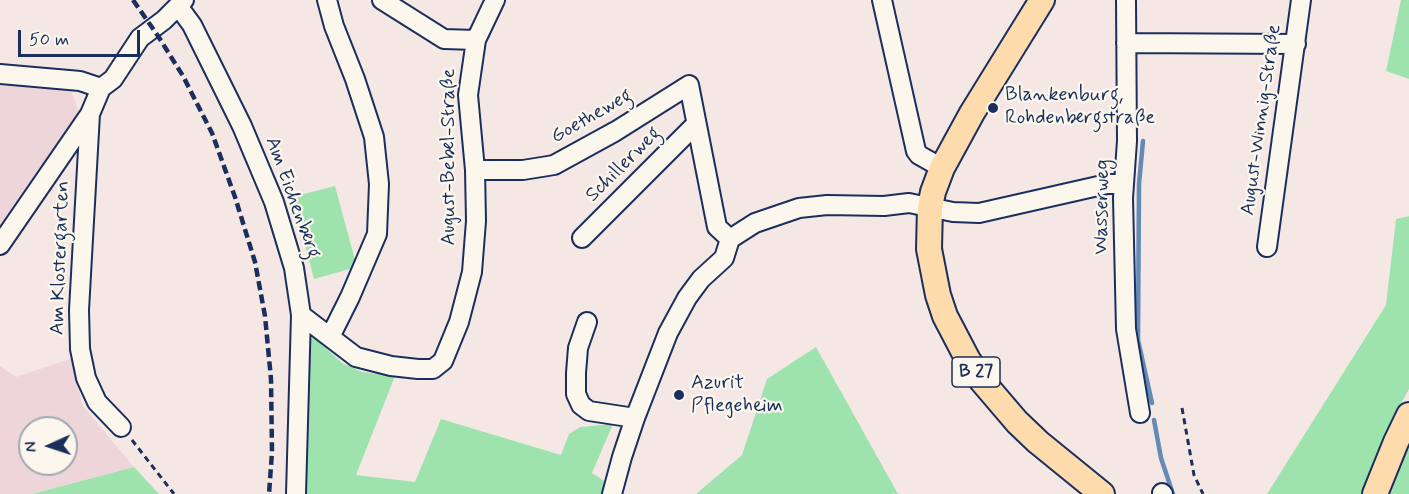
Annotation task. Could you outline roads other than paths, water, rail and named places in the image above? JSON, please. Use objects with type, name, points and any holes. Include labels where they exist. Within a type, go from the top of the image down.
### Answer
[{"type":"main road","name":"B 27","points":[[1042,0],[972,113],[942,168],[930,207],[929,249],[938,295],[955,337],[993,396],[1038,442],[1102,494]]},
{"type":"main road","points":[[1375,494],[1409,415]]},
{"type":"street","points":[[327,0],[334,26],[374,137],[379,184],[376,234],[350,297],[330,337]]},
{"type":"street","name":"August-Bebel-Straße","points":[[382,0],[444,39],[476,40]]},
{"type":"street","name":"August-Bebel-Straße","points":[[302,315],[356,357],[391,366],[433,369],[443,361],[459,322],[472,272],[476,221],[475,170],[468,95],[476,40],[495,0]]},
{"type":"street","points":[[882,0],[916,151],[942,168]]},
{"type":"street","name":"Wasserweg","points":[[1126,0],[1127,141],[1124,184],[1126,329],[1140,413]]},
{"type":"street","name":"August-Winnig-Straße","points":[[1267,247],[1301,0]]},
{"type":"street","points":[[0,245],[90,114],[101,88],[112,79],[140,38],[164,20],[181,3]]},
{"type":"street","name":"Am Eichenberg","points":[[181,3],[223,86],[274,202],[294,268],[302,315],[296,494]]},
{"type":"street","points":[[1126,43],[1296,44]]},
{"type":"street","points":[[0,74],[80,81],[101,88]]},
{"type":"street","name":"Goetheweg","points":[[475,170],[523,171],[554,165],[616,131],[689,85],[696,124]]},
{"type":"street","name":"Am Klostergarten","points":[[90,114],[79,310],[80,350],[86,378],[97,402],[121,427]]},
{"type":"street","points":[[696,124],[717,227],[730,239]]},
{"type":"street","name":"Schillerweg","points":[[582,238],[696,124]]},
{"type":"street","points":[[613,489],[635,418],[668,333],[687,298],[701,279],[724,258],[730,239],[755,223],[799,208],[827,205],[909,204],[953,212],[979,213],[1107,184],[1124,184]]},
{"type":"street","points":[[587,322],[578,348],[576,394],[581,405],[589,411],[635,418]]},
{"type":"waterway","points":[[1143,141],[1139,184],[1138,340],[1152,403]]},
{"type":"waterway","points":[[1154,420],[1161,458],[1173,494]]},
{"type":"railway","points":[[133,0],[183,76],[212,133],[255,262],[265,316],[271,379],[272,452],[269,494]]},
{"type":"place","name":"Blankenburg, Rohdenbergstraße","points":[[993,108]]},
{"type":"place","name":"Azurit Pflegeheim","points":[[679,395]]}]
